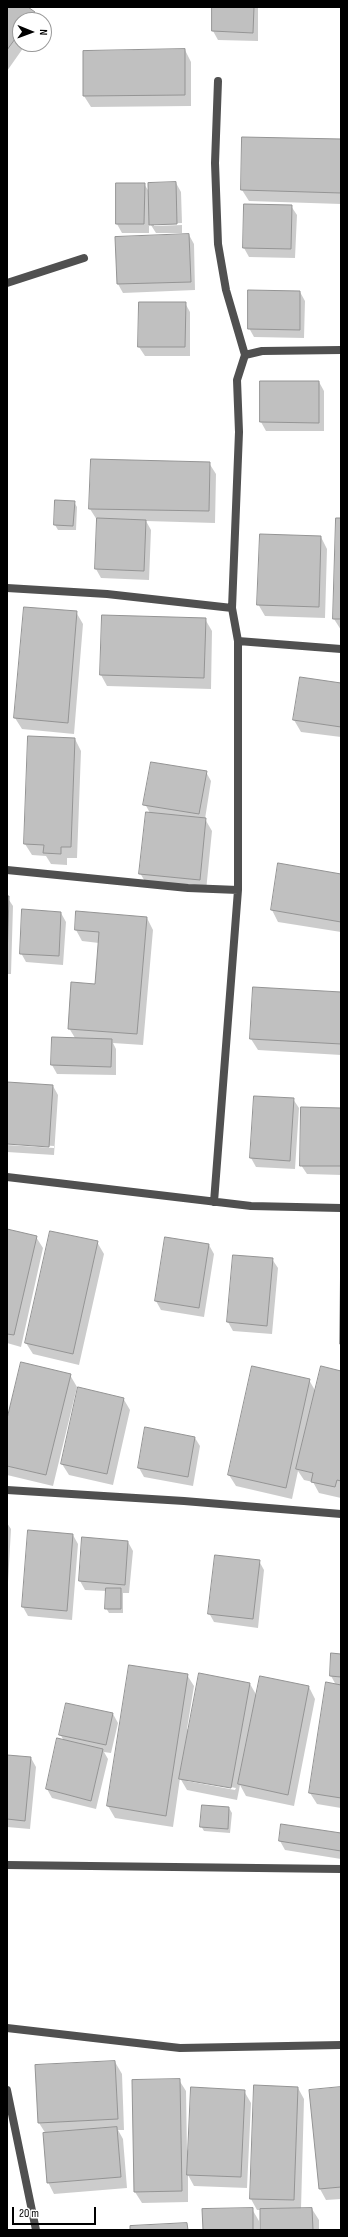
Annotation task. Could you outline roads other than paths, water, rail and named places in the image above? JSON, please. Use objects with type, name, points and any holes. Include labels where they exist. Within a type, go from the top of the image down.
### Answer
[{"type":"street","points":[[214,1202],[238,890],[238,641],[232,608],[239,432],[237,380],[245,355],[226,290],[218,244],[215,164],[218,81]]},
{"type":"street","points":[[7,283],[84,258]]},
{"type":"street","points":[[245,355],[262,351],[341,350]]},
{"type":"street","points":[[7,588],[107,594],[232,608]]},
{"type":"street","points":[[238,641],[341,649]]},
{"type":"street","points":[[7,870],[188,888],[238,890]]},
{"type":"street","points":[[7,1177],[251,1206],[341,1208]]},
{"type":"street","points":[[7,1490],[341,1514]]},
{"type":"street","points":[[7,1865],[341,1869]]},
{"type":"street","points":[[7,2028],[180,2048],[341,2045]]},
{"type":"street","points":[[7,2090],[36,2230]]}]
